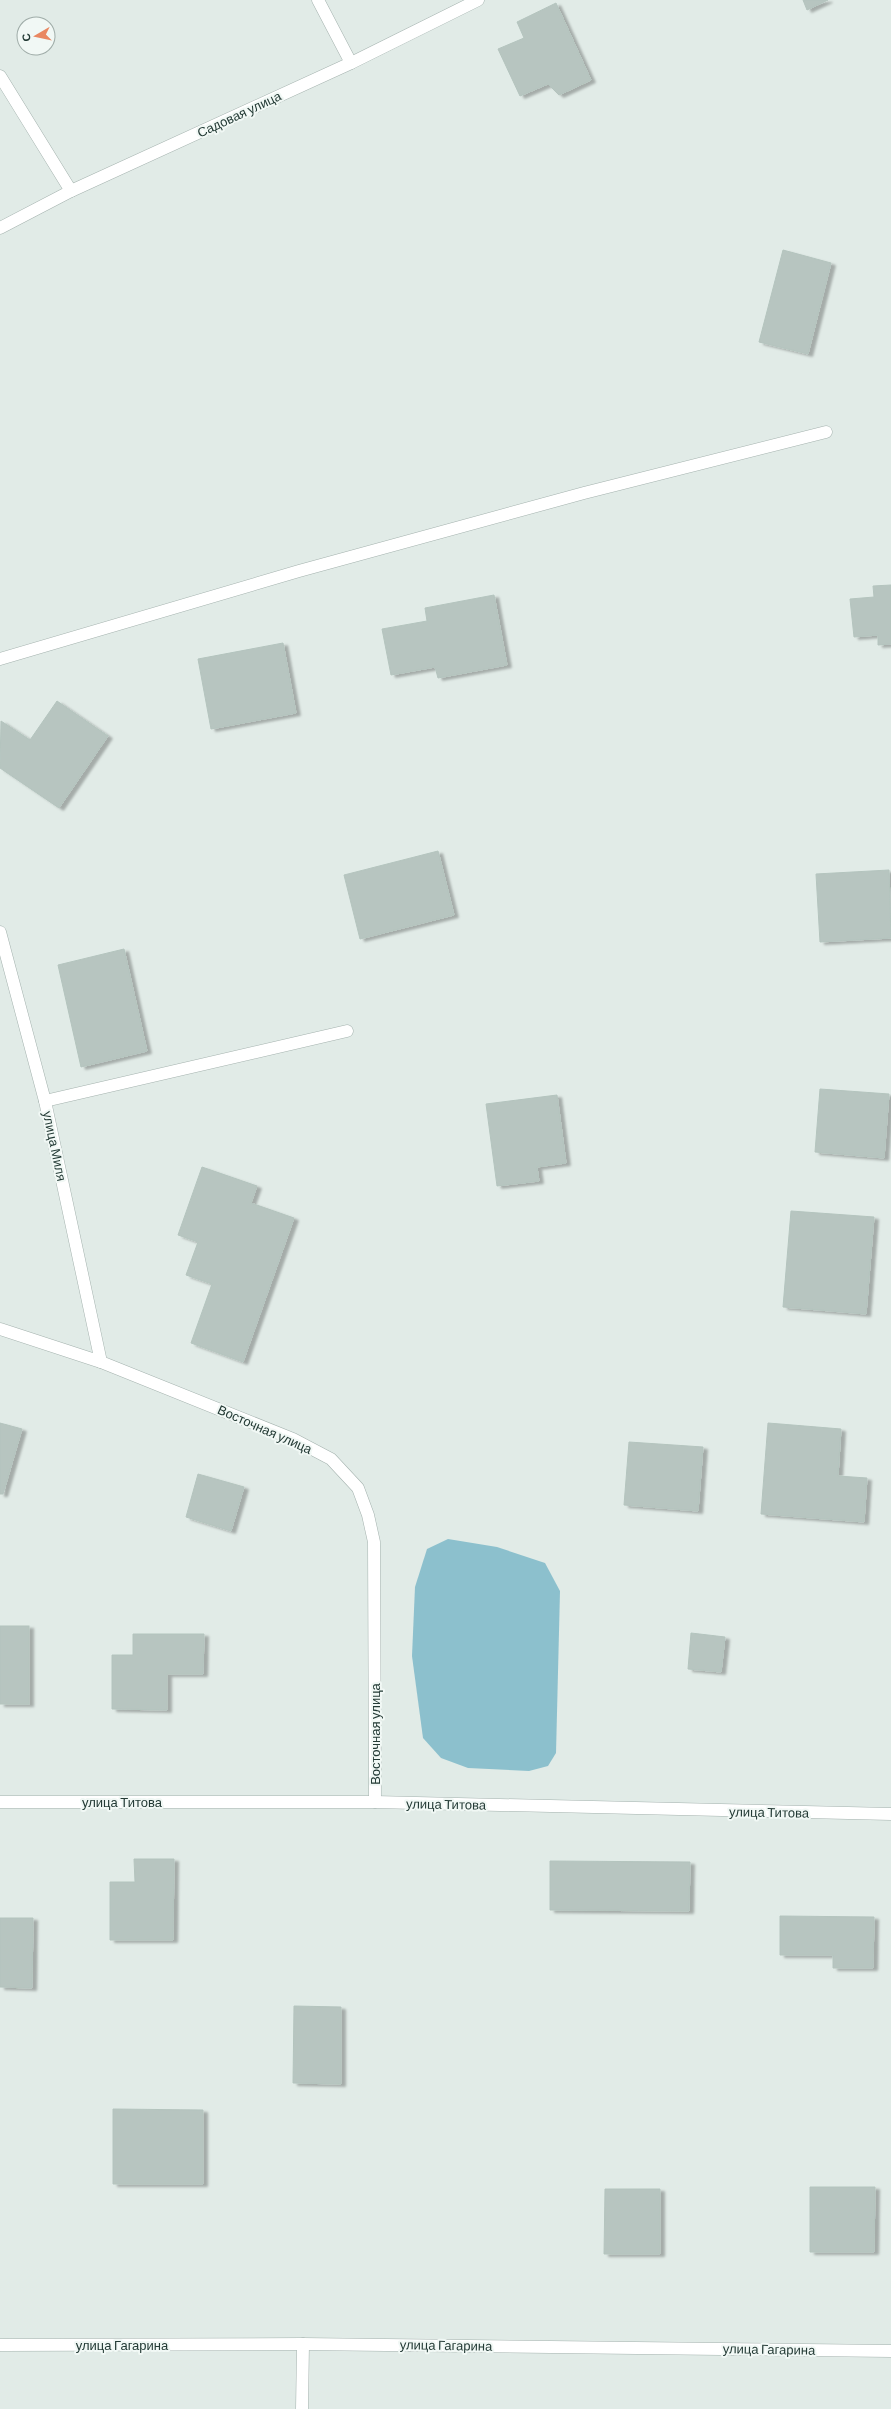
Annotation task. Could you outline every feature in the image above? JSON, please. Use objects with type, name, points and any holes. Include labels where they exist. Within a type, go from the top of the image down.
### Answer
[{"type":"street","points":[[318,0],[351,63]]},
{"type":"street","name":"Садовая улица","points":[[0,228],[71,191],[351,63],[478,0]]},
{"type":"street","points":[[0,76],[71,191]]},
{"type":"street","points":[[0,659],[330,562],[584,493],[826,432]]},
{"type":"street","name":"улица Миля","points":[[0,932],[45,1101],[101,1362]]},
{"type":"street","points":[[45,1101],[347,1031]]},
{"type":"street","name":"Восточная улица","points":[[0,1329],[101,1362],[293,1438],[331,1459],[358,1488],[368,1515],[374,1542],[375,1802]]},
{"type":"street","name":"улица Титова","points":[[0,1802],[375,1802],[891,1814]]},
{"type":"street","points":[[302,2409],[303,2344]]},
{"type":"street","name":"улица Гагарина","points":[[0,2345],[303,2344],[891,2351]]},
{"type":"water","points":[[448,1539],[497,1547],[545,1563],[560,1591],[556,1753],[548,1766],[529,1771],[468,1768],[441,1758],[423,1738],[412,1656],[415,1587],[427,1549]]},
{"type":"building","points":[[803,0],[828,0],[807,10]]},
{"type":"building","points":[[556,3],[591,80],[559,95],[548,84],[520,96],[498,49],[524,38],[517,22]]},
{"type":"building","points":[[783,250],[831,263],[808,354],[759,342]]},
{"type":"building","points":[[891,585],[891,644],[878,645],[878,635],[854,637],[850,599],[874,597],[873,586]]},
{"type":"building","points":[[494,595],[507,665],[438,678],[435,667],[391,675],[382,629],[427,621],[425,608]]},
{"type":"building","points":[[283,643],[296,713],[211,729],[198,659]]},
{"type":"building","points":[[57,701],[108,736],[59,808],[0,768],[1,721],[30,740]]},
{"type":"building","points":[[438,851],[454,915],[360,939],[344,875]]},
{"type":"building","points":[[889,870],[891,938],[820,942],[816,874]]},
{"type":"building","points":[[124,949],[147,1051],[81,1067],[58,965]]},
{"type":"building","points":[[820,1089],[889,1094],[884,1158],[815,1152]]},
{"type":"building","points":[[557,1095],[566,1163],[537,1167],[539,1181],[497,1186],[486,1104]]},
{"type":"building","points":[[202,1167],[257,1186],[251,1203],[294,1218],[243,1362],[191,1343],[212,1284],[186,1275],[198,1242],[178,1235]]},
{"type":"building","points":[[791,1211],[874,1217],[866,1314],[783,1307]]},
{"type":"building","points":[[0,1423],[22,1429],[3,1494],[0,1494]]},
{"type":"building","points":[[768,1423],[841,1429],[838,1476],[867,1478],[864,1522],[761,1514]]},
{"type":"building","points":[[629,1442],[703,1447],[698,1511],[624,1505]]},
{"type":"building","points":[[198,1474],[244,1487],[231,1531],[186,1517]]},
{"type":"building","points":[[0,1626],[29,1626],[29,1704],[0,1704]]},
{"type":"building","points":[[691,1633],[725,1637],[721,1672],[688,1669]]},
{"type":"building","points":[[133,1634],[204,1634],[203,1674],[167,1674],[167,1710],[112,1709],[112,1655],[133,1655]]},
{"type":"building","points":[[134,1859],[174,1859],[173,1940],[110,1940],[110,1882],[135,1882]]},
{"type":"building","points":[[550,1861],[690,1862],[689,1911],[550,1910]]},
{"type":"building","points":[[780,1916],[874,1917],[873,1968],[833,1968],[833,1955],[780,1955]]},
{"type":"building","points":[[0,1918],[33,1918],[32,1988],[0,1987]]},
{"type":"building","points":[[294,2006],[341,2007],[341,2084],[293,2083]]},
{"type":"building","points":[[113,2109],[203,2110],[203,2184],[113,2184]]},
{"type":"building","points":[[810,2187],[875,2187],[874,2252],[810,2252]]},
{"type":"building","points":[[605,2189],[660,2189],[660,2254],[604,2254]]}]
